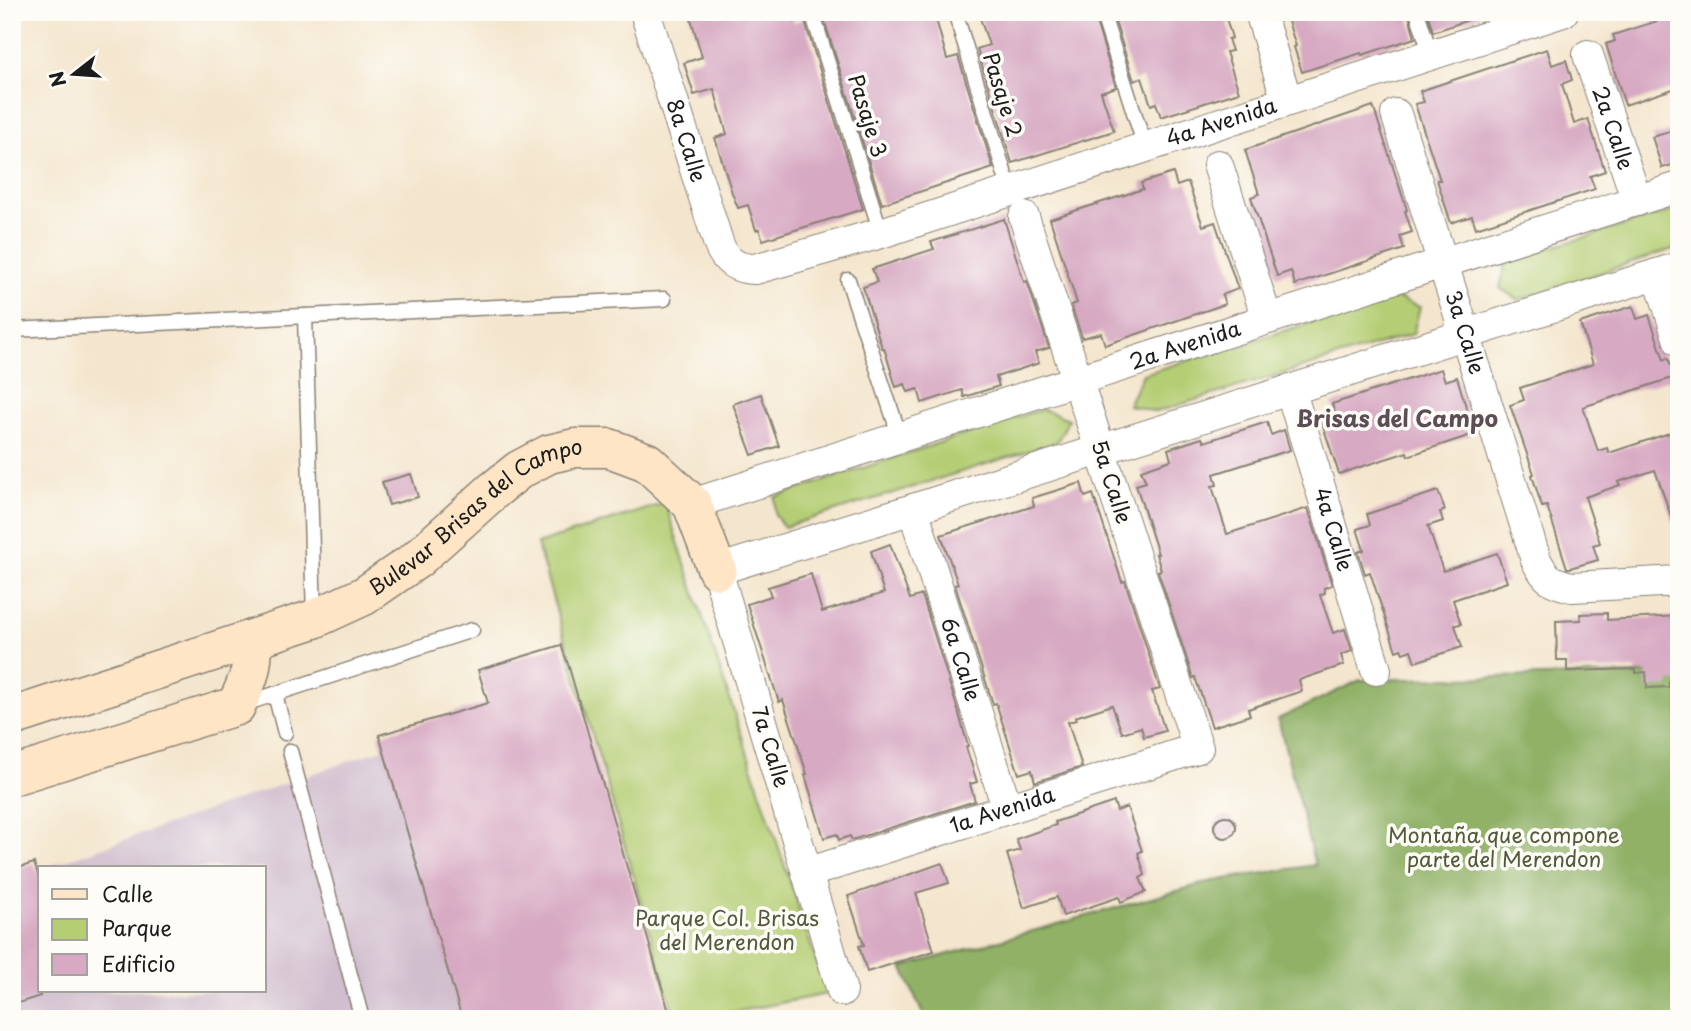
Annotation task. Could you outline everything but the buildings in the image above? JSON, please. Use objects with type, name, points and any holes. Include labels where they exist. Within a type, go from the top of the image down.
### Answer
[{"type":"street","name":"8a Calle","points":[[645,12],[719,245],[732,264]]},
{"type":"street","points":[[1260,12],[1287,101]]},
{"type":"street","name":"4a Avenida","points":[[732,264],[755,270],[881,233],[1017,204],[1145,147],[1563,12]]},
{"type":"street","name":"2a Calle","points":[[1588,55],[1637,201]]},
{"type":"street","name":"3a Calle","points":[[1396,114],[1536,560],[1544,575],[1557,584],[1572,587],[1679,581]]},
{"type":"street","points":[[1218,165],[1267,319]]},
{"type":"street","name":"2a Avenida","points":[[692,504],[1679,187]]},
{"type":"street","name":"5a Calle","points":[[1017,204],[1198,748]]},
{"type":"street","points":[[717,570],[1668,270],[1679,341]]},
{"type":"street","name":"4a Calle","points":[[1290,389],[1376,670]]},
{"type":"street","name":"Bulevar Brisas del Campo","points":[[12,717],[314,619],[364,596],[416,560],[502,483],[519,470],[549,454],[575,448],[609,447],[647,462],[692,504]]},
{"type":"street","name":"7a Calle","points":[[692,504],[717,570],[842,991]]},
{"type":"street","name":"6a Calle","points":[[913,509],[1007,808]]},
{"type":"street","points":[[12,776],[236,706],[248,680],[253,660],[253,639]]},
{"type":"street","name":"1a Avenida","points":[[807,873],[1198,748]]},
{"type":"lane","name":"Pasaje 3","points":[[812,12],[881,233]]},
{"type":"lane","name":"Pasaje 2","points":[[955,12],[1017,204]]},
{"type":"lane","points":[[1102,12],[1145,147]]},
{"type":"lane","points":[[1417,12],[1431,55]]},
{"type":"lane","points":[[848,280],[900,437]]},
{"type":"lane","points":[[12,330],[664,299]]},
{"type":"lane","points":[[305,316],[314,619]]},
{"type":"lane","points":[[236,706],[472,631]]},
{"type":"lane","points":[[275,694],[285,733]]},
{"type":"lane","points":[[290,751],[362,1019]]},
{"type":"shaded area","points":[[520,701],[618,1019],[12,1019],[12,880],[38,871],[38,992],[266,992],[266,866],[50,866]]},
{"type":"green space","points":[[1679,209],[1679,247],[1518,300],[1500,288],[1506,261]]},
{"type":"green space","points":[[1395,297],[1420,307],[1413,334],[1156,412],[1128,405],[1143,374]]},
{"type":"green space","points":[[1042,409],[1069,419],[1057,442],[784,527],[775,515],[775,497]]},
{"type":"green space","name":"Parque Col. Brisas del Merendon","points":[[665,503],[827,994],[698,1019],[675,1019],[537,544]]},
{"type":"green space","name":"Montaña que compone parte del Merendon","points":[[1679,673],[1679,1019],[925,1019],[902,967],[1213,881],[1315,865],[1278,719],[1360,680]]},
{"type":"district","name":"Brisas del Campo","points":[[1397,419]]}]
